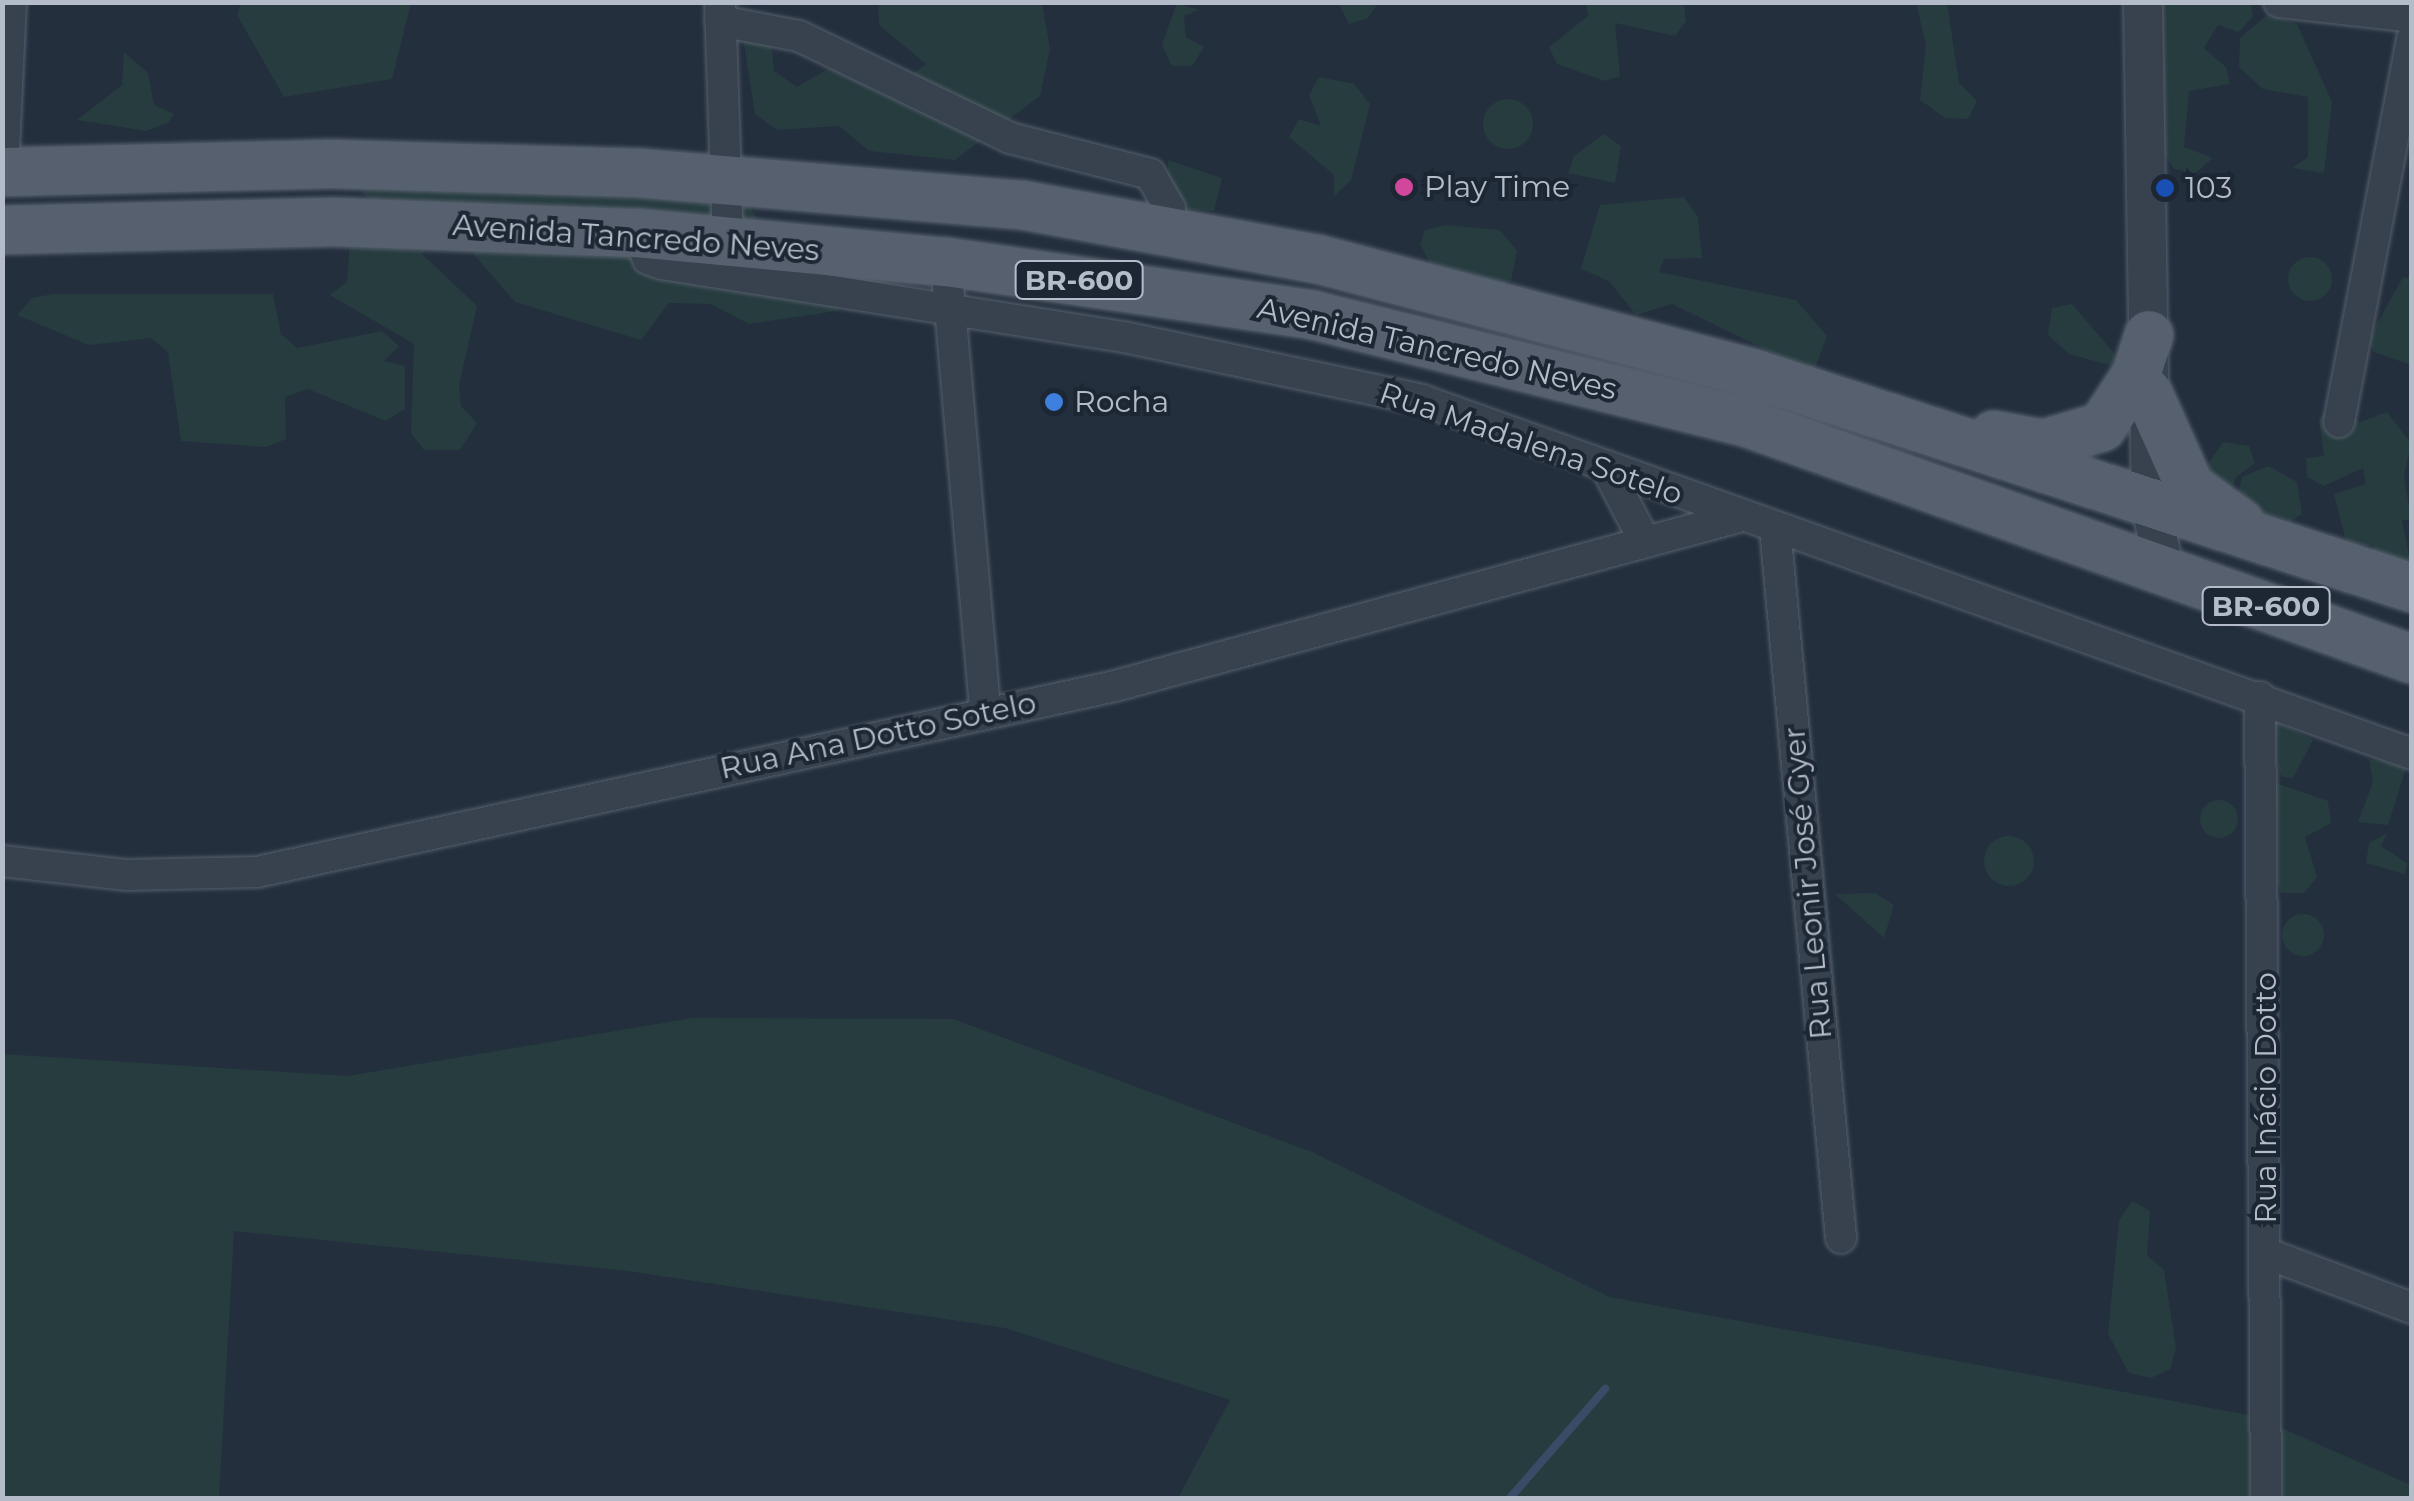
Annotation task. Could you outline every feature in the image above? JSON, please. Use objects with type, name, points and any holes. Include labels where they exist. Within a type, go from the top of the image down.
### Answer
[{"type":"main road","name":"Avenida Tancredo Neves","points":[[3,172],[332,164],[723,178],[1022,205],[1317,259],[1861,410],[2412,587]]},
{"type":"main road","name":"Avenida Tancredo Neves","points":[[2,230],[333,222],[638,233],[946,262],[1313,315],[1748,422],[2412,660]]},
{"type":"main road","points":[[1861,410],[1916,410],[2043,444],[2077,439],[2120,408],[2148,335]]},
{"type":"main road","points":[[2148,393],[2190,487],[2224,517],[2412,587]]},
{"type":"street","points":[[3,172],[12,2]]},
{"type":"street","points":[[2144,2],[2151,506],[2164,568]]},
{"type":"street","points":[[2279,2],[2412,17]]},
{"type":"street","points":[[728,242],[720,12],[799,36],[1010,138],[1150,174],[1170,208],[1170,232]]},
{"type":"street","points":[[2338,422],[2412,39]]},
{"type":"street","name":"Rua Madalena Sotelo","points":[[638,233],[648,259],[662,264],[949,315],[1076,330],[1422,400],[2412,754]]},
{"type":"street","points":[[946,262],[985,712]]},
{"type":"street","points":[[1076,330],[1117,286]]},
{"type":"street","points":[[1606,467],[1645,542]]},
{"type":"street","points":[[2120,556],[2138,540],[2151,506]]},
{"type":"street","name":"Rua Ana Dotto Sotelo","points":[[2,861],[127,875],[257,872],[1116,686],[1742,516]]},
{"type":"street","name":"Rua Leonir José Gyer","points":[[1775,528],[1841,1238]]},
{"type":"street","name":"Rua Inácio Dotto","points":[[2260,697],[2268,1254],[2266,1498]]},
{"type":"street","points":[[2268,1254],[2412,1308]]},
{"type":"green space","points":[[241,2],[411,3],[392,79],[284,97],[237,15]]},
{"type":"green space","points":[[1338,2],[1378,3],[1368,18],[1349,24]]},
{"type":"green space","points":[[878,3],[1042,3],[1050,49],[1040,96],[955,160],[869,151],[839,126],[777,130],[755,114],[742,32],[770,29],[774,71],[797,87],[864,48],[883,75],[908,77],[926,64],[879,25]]},
{"type":"green space","points":[[1177,3],[1199,10],[1184,16],[1186,37],[1204,47],[1192,66],[1172,66],[1162,45]]},
{"type":"green space","points":[[1586,3],[1684,3],[1686,21],[1675,36],[1615,23],[1620,76],[1605,81],[1557,64],[1549,47],[1588,16]]},
{"type":"green space","points":[[1916,3],[1947,3],[1959,83],[1977,101],[1968,119],[1945,118],[1920,100],[1926,45]]},
{"type":"green space","points":[[2161,3],[2251,3],[2253,17],[2238,32],[2218,25],[2204,48],[2226,67],[2230,84],[2189,91],[2184,147],[2213,158],[2195,173],[2174,169],[2160,148]]},
{"type":"green space","points":[[2268,14],[2297,24],[2332,102],[2324,173],[2292,168],[2308,157],[2308,97],[2263,89],[2239,67],[2240,38]]},
{"type":"green space","points":[[124,52],[148,73],[154,105],[174,114],[168,123],[146,131],[77,120],[122,85]]},
{"type":"green space","points":[[1319,77],[1354,84],[1370,104],[1351,180],[1334,196],[1334,175],[1289,137],[1299,119],[1321,126],[1309,95]]},
{"type":"green space","points":[[1498,100],[1518,100],[1532,114],[1532,134],[1518,148],[1498,148],[1484,134],[1484,114]]},
{"type":"green space","points":[[1604,134],[1621,146],[1615,183],[1568,173],[1574,156]]},
{"type":"green space","points":[[1168,160],[1222,178],[1214,211],[1183,209],[1168,194]]},
{"type":"green space","points":[[354,184],[742,195],[758,219],[719,238],[873,281],[837,311],[749,324],[711,304],[669,303],[641,340],[515,302],[458,236],[434,235],[422,254],[477,306],[459,385],[461,406],[477,423],[460,450],[424,450],[411,433],[414,344],[330,295],[347,282],[350,240],[394,201],[369,199]]},
{"type":"green space","points":[[1684,197],[1698,217],[1702,258],[1664,259],[1659,272],[1796,300],[1827,336],[1813,373],[1672,304],[1636,315],[1609,281],[1581,269],[1600,205]]},
{"type":"green space","points":[[1445,225],[1500,230],[1517,251],[1511,281],[1491,287],[1474,274],[1437,277],[1420,244],[1425,230]]},
{"type":"green space","points":[[2310,257],[2325,264],[2332,279],[2325,294],[2310,301],[2295,294],[2288,279],[2295,264]]},
{"type":"green space","points":[[2403,277],[2411,278],[2411,365],[2374,352],[2368,340]]},
{"type":"green space","points":[[53,294],[273,294],[281,334],[297,348],[382,331],[399,346],[384,361],[405,366],[405,409],[386,421],[308,389],[285,397],[286,439],[266,447],[181,441],[168,352],[151,338],[89,345],[17,315],[32,298]]},
{"type":"green space","points":[[2072,304],[2115,354],[2113,366],[2069,354],[2048,335],[2052,308]]},
{"type":"green space","points":[[2334,400],[2360,422],[2387,412],[2411,443],[2404,476],[2411,520],[2402,520],[2411,565],[2374,563],[2373,545],[2348,549],[2334,494],[2366,484],[2363,468],[2324,486],[2307,477],[2306,458],[2324,456],[2319,420]]},
{"type":"green space","points":[[2223,442],[2249,446],[2255,463],[2236,477],[2229,502],[2213,497],[2208,464]]},
{"type":"green space","points":[[2268,466],[2297,482],[2302,514],[2273,532],[2235,504],[2242,477]]},
{"type":"green space","points":[[2274,720],[2313,740],[2293,778],[2282,777],[2274,756]]},
{"type":"green space","points":[[2369,759],[2407,765],[2388,825],[2358,822],[2373,782]]},
{"type":"green space","points":[[2276,783],[2328,801],[2331,823],[2305,837],[2317,877],[2304,893],[2281,893],[2277,882]]},
{"type":"green space","points":[[2219,800],[2232,806],[2238,819],[2232,832],[2219,838],[2206,832],[2200,819],[2206,806]]},
{"type":"green space","points":[[2387,833],[2381,846],[2407,863],[2405,874],[2366,863],[2369,843]]},
{"type":"green space","points":[[2009,836],[2026,844],[2034,861],[2026,878],[2009,886],[1992,878],[1984,861],[1992,844]]},
{"type":"green space","points":[[1875,893],[1894,905],[1884,938],[1835,894]]},
{"type":"green space","points":[[2303,914],[2317,921],[2324,935],[2317,949],[2303,956],[2289,949],[2282,935],[2289,921]]},
{"type":"green space","points":[[693,1018],[953,1019],[1312,1152],[1610,1297],[2254,1416],[2411,1485],[2411,1498],[1178,1498],[1230,1400],[1005,1328],[628,1271],[234,1231],[219,1498],[3,1498],[2,1054],[347,1076]]},
{"type":"green space","points":[[2132,1201],[2150,1211],[2147,1255],[2164,1270],[2176,1348],[2170,1369],[2151,1378],[2129,1373],[2108,1334],[2119,1220]]},
{"type":"waterway","points":[[1510,1498],[1605,1389]]},
{"type":"place","name":"Play Time","points":[[1404,187]]},
{"type":"place","name":"103","points":[[2165,188]]},
{"type":"place","name":"Rocha","points":[[1054,402]]}]
